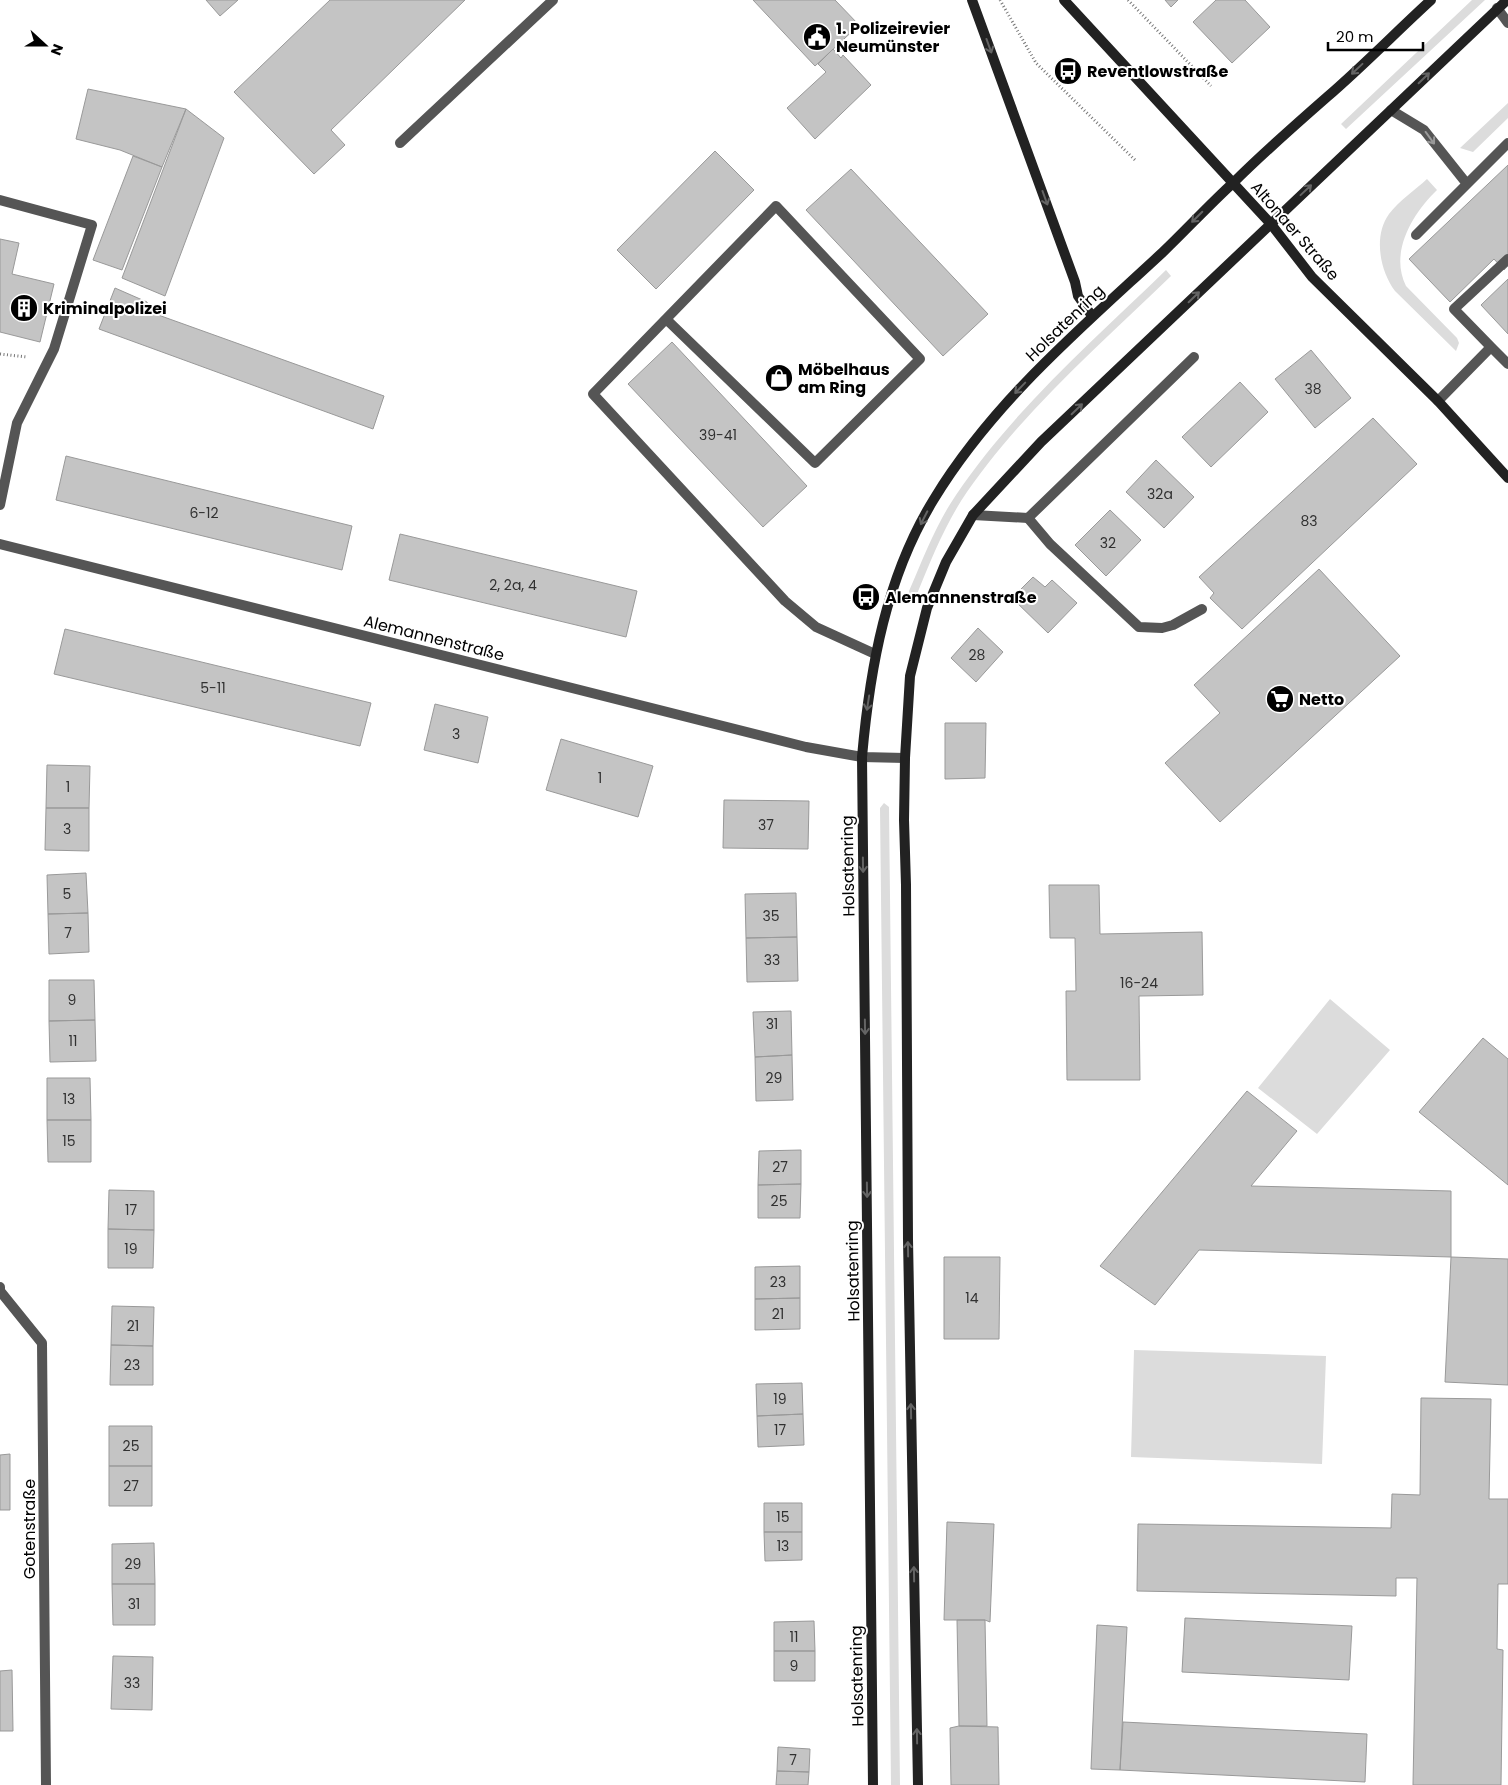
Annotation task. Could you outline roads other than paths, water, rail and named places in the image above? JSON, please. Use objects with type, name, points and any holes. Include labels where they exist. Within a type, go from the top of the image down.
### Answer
[{"type":"main road","points":[[972,0],[1072,273],[1078,296],[1092,316]]},
{"type":"main road","name":"Altonaer Straße","points":[[1064,0],[1271,224],[1312,277],[1438,401],[1508,478]]},
{"type":"main road","name":"Holsatenring","points":[[873,1785],[862,756],[875,654],[887,604],[907,551],[933,500],[966,452],[1018,390],[1092,316],[1164,250],[1232,183],[1431,0]]},
{"type":"main road","points":[[918,1785],[908,1249],[904,758],[910,676],[927,608],[946,562],[973,515],[1042,442],[1507,0]]},
{"type":"street","points":[[400,143],[553,0]]},
{"type":"street","points":[[1497,8],[1508,23]]},
{"type":"street","points":[[1391,110],[1424,130],[1467,184]]},
{"type":"street","points":[[1416,235],[1508,143]]},
{"type":"street","points":[[0,200],[92,225],[54,349],[17,423],[0,505]]},
{"type":"street","points":[[666,320],[815,463],[920,360],[776,206],[593,394],[785,601],[816,626],[875,654]]},
{"type":"street","points":[[1508,259],[1454,309],[1508,364]]},
{"type":"street","points":[[1438,401],[1491,347]]},
{"type":"street","points":[[1028,518],[1194,357]]},
{"type":"street","points":[[973,515],[1028,518],[1050,544],[1139,628],[1162,628],[1173,625],[1202,609]]},
{"type":"street","name":"Alemannenstraße","points":[[0,544],[806,747],[862,756]]},
{"type":"street","points":[[862,756],[904,758]]},
{"type":"street","name":"Gotenstraße","points":[[0,1287],[0,1291],[42,1343],[46,1785]]},
{"type":"place","name":"1. Polizeirevier Neumünster","points":[[817,37]]},
{"type":"place","name":"Reventlowstraße","points":[[1068,71]]},
{"type":"place","name":"Kriminalpolizei","points":[[24,308]]},
{"type":"place","name":"Möbelhaus am Ring","points":[[779,378]]},
{"type":"place","name":"Alemannenstraße","points":[[866,597]]},
{"type":"place","name":"Netto","points":[[1280,699]]}]
